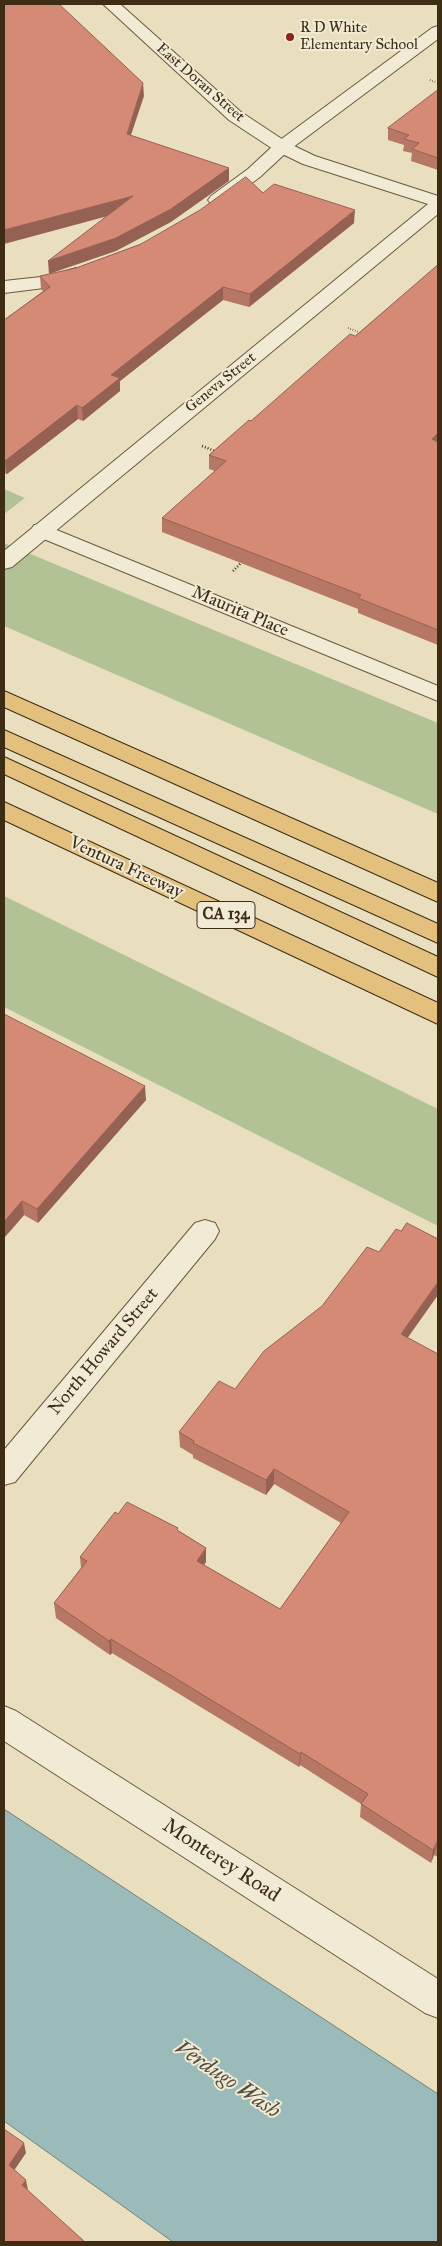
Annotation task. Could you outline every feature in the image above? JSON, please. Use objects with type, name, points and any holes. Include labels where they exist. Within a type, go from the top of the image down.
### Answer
[{"type":"highway","points":[[4,690],[77,731]]},
{"type":"highway","points":[[4,698],[438,893]]},
{"type":"highway","points":[[4,738],[438,934]]},
{"type":"highway","points":[[4,766],[438,968]]},
{"type":"highway","name":"Ventura Freeway","points":[[7,813],[438,1014]]},
{"type":"street","name":"East Doran Street","points":[[111,4],[235,116],[282,147],[309,160],[438,204]]},
{"type":"street","points":[[201,212],[254,173],[282,147],[438,31]]},
{"type":"street","name":"Geneva Street","points":[[4,562],[438,204]]},
{"type":"street","points":[[4,287],[52,281],[94,268]]},
{"type":"street","name":"Maurita Place","points":[[42,530],[438,694]]},
{"type":"street","name":"North Howard Street","points":[[4,1472],[205,1231]]},
{"type":"street","name":"Monterey Road","points":[[4,1722],[438,2000]]},
{"type":"path","points":[[348,328],[366,335]]},
{"type":"path","points":[[199,445],[224,455]]},
{"type":"path","points":[[231,574],[241,563]]},
{"type":"green space","points":[[4,489],[25,498],[4,514]]},
{"type":"green space","points":[[4,543],[438,723],[438,814],[4,626]]},
{"type":"green space","points":[[4,896],[438,1109],[438,1226],[4,1007]]},
{"type":"water","name":"Verdugo Wash","points":[[4,1809],[438,2094],[438,2242],[173,2242],[4,2121]]},
{"type":"building","points":[[4,4],[59,4],[143,83],[127,134],[229,168],[171,209],[116,238],[48,261],[133,196],[4,230]]},
{"type":"building","points":[[438,90],[438,158],[412,149],[419,143],[404,139],[409,135],[388,128]]},
{"type":"building","points":[[246,177],[263,193],[274,184],[355,210],[250,294],[223,287],[111,375],[120,378],[82,408],[77,405],[5,461],[4,320],[50,287],[40,276],[76,268],[141,244],[200,210]]},
{"type":"building","points":[[438,265],[438,433],[432,439],[438,442],[438,630],[358,598],[361,595],[162,518],[226,461],[209,455],[249,420],[251,421],[350,334],[355,336]]},
{"type":"building","points":[[4,1014],[145,1086],[37,1209],[22,1201],[4,1222]]},
{"type":"building","points":[[407,1223],[438,1239],[438,1282],[401,1334],[438,1354],[438,1843],[433,1850],[361,1804],[368,1794],[111,1639],[109,1641],[54,1603],[87,1561],[80,1557],[115,1512],[118,1514],[127,1502],[178,1528],[177,1530],[206,1548],[197,1561],[280,1609],[349,1512],[274,1469],[266,1480],[193,1443],[194,1441],[179,1432],[219,1381],[235,1389],[264,1351],[322,1306],[367,1247],[379,1252],[396,1229],[401,1231]]},
{"type":"building","points":[[4,2129],[24,2143],[9,2165],[26,2180],[22,2185],[85,2242],[4,2242]]},
{"type":"place","name":"R D White Elementary School","points":[[290,37]]}]
